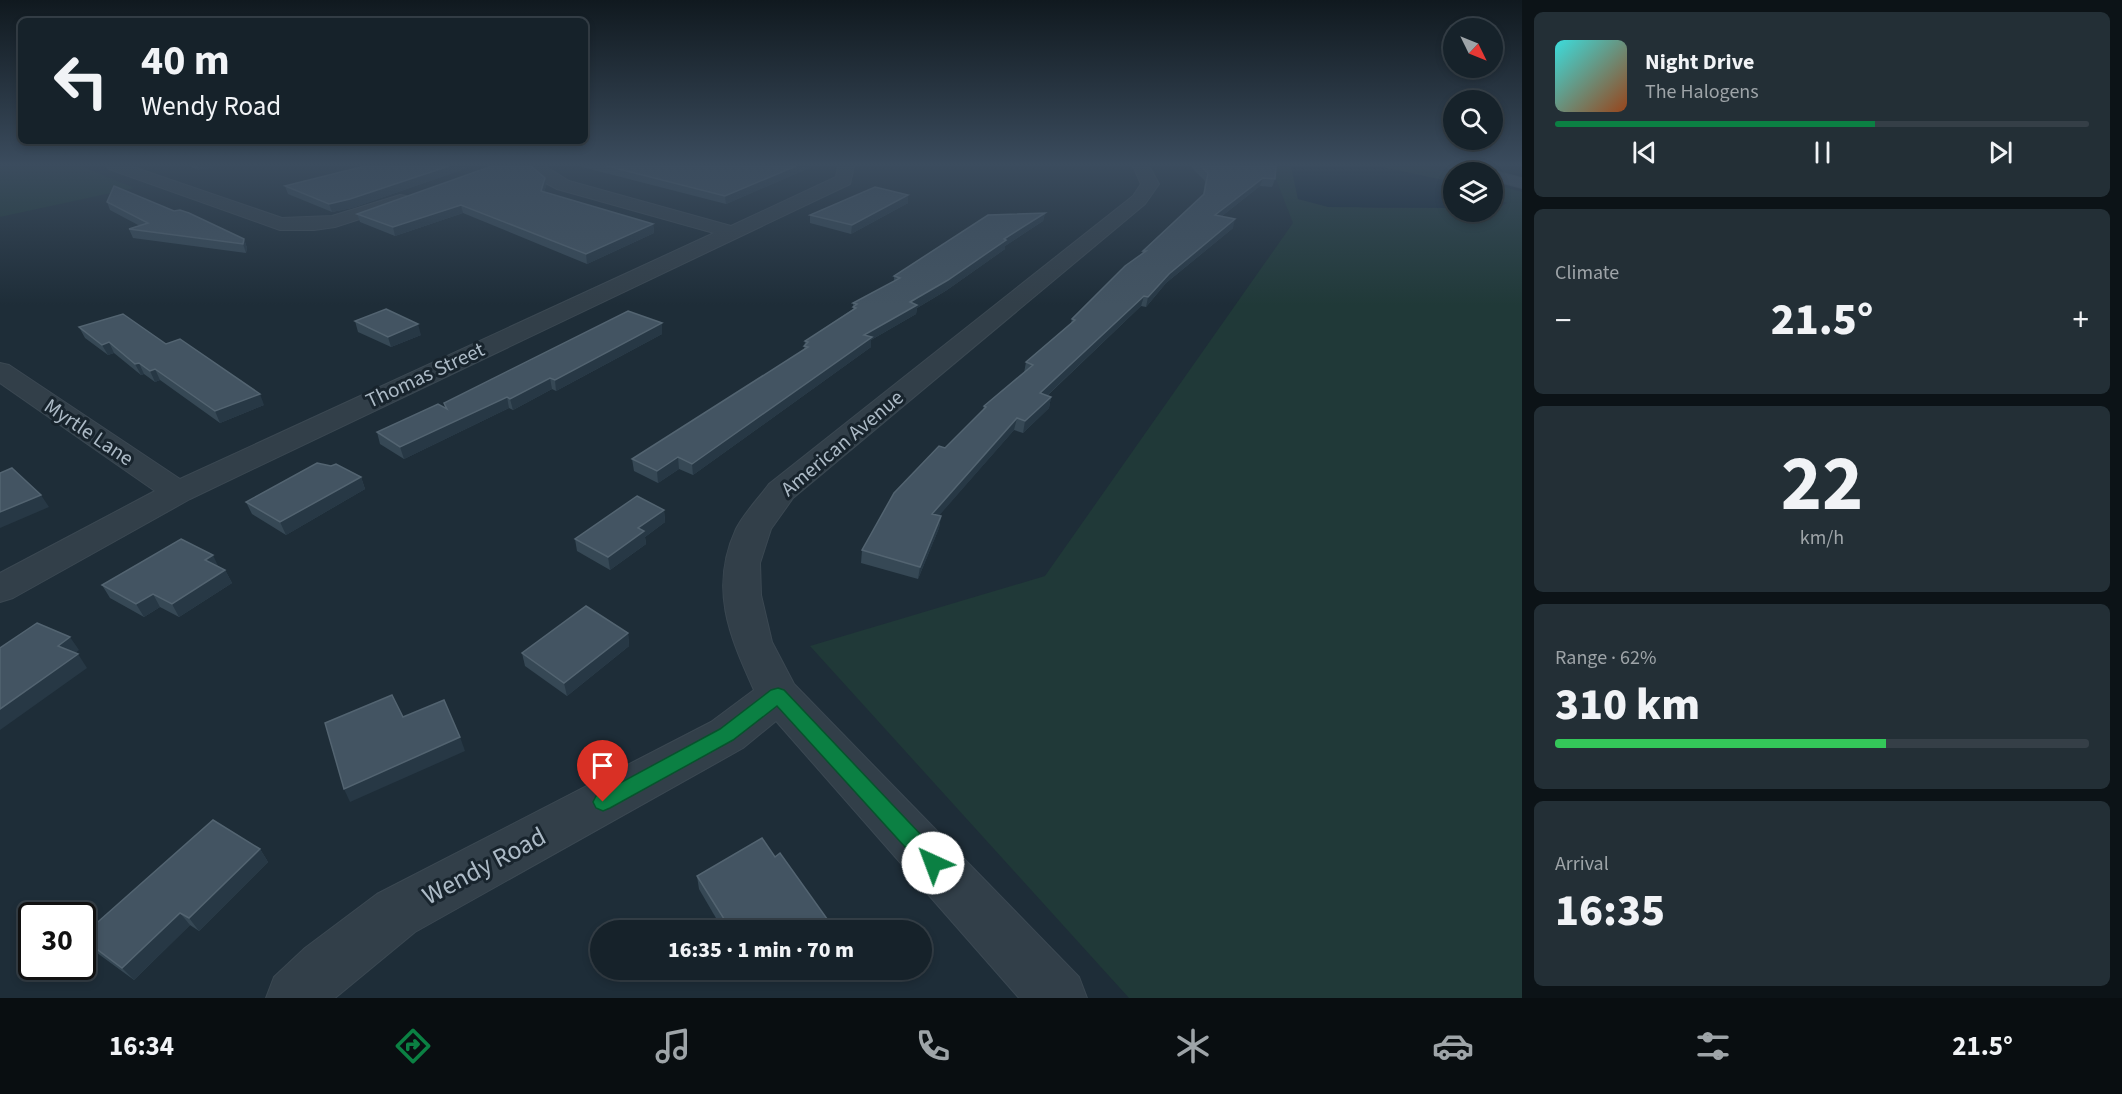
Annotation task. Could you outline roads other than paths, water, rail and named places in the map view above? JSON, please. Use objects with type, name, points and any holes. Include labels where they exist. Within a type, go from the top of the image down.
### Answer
[{"type":"street","points":[[247,213],[280,224],[314,224],[365,213]]},
{"type":"street","points":[[662,213],[731,232]]},
{"type":"street","name":"Thomas Street","points":[[0,589],[178,492],[773,213]]},
{"type":"street","name":"American Avenue","points":[[1058,998],[778,695],[752,642],[742,595],[742,563],[754,528],[781,491],[1124,213]]},
{"type":"street","name":"Myrtle Lane","points":[[0,371],[178,492]]},
{"type":"street","name":"Wendy Road","points":[[295,998],[325,968],[396,913],[727,735],[778,695]]}]
